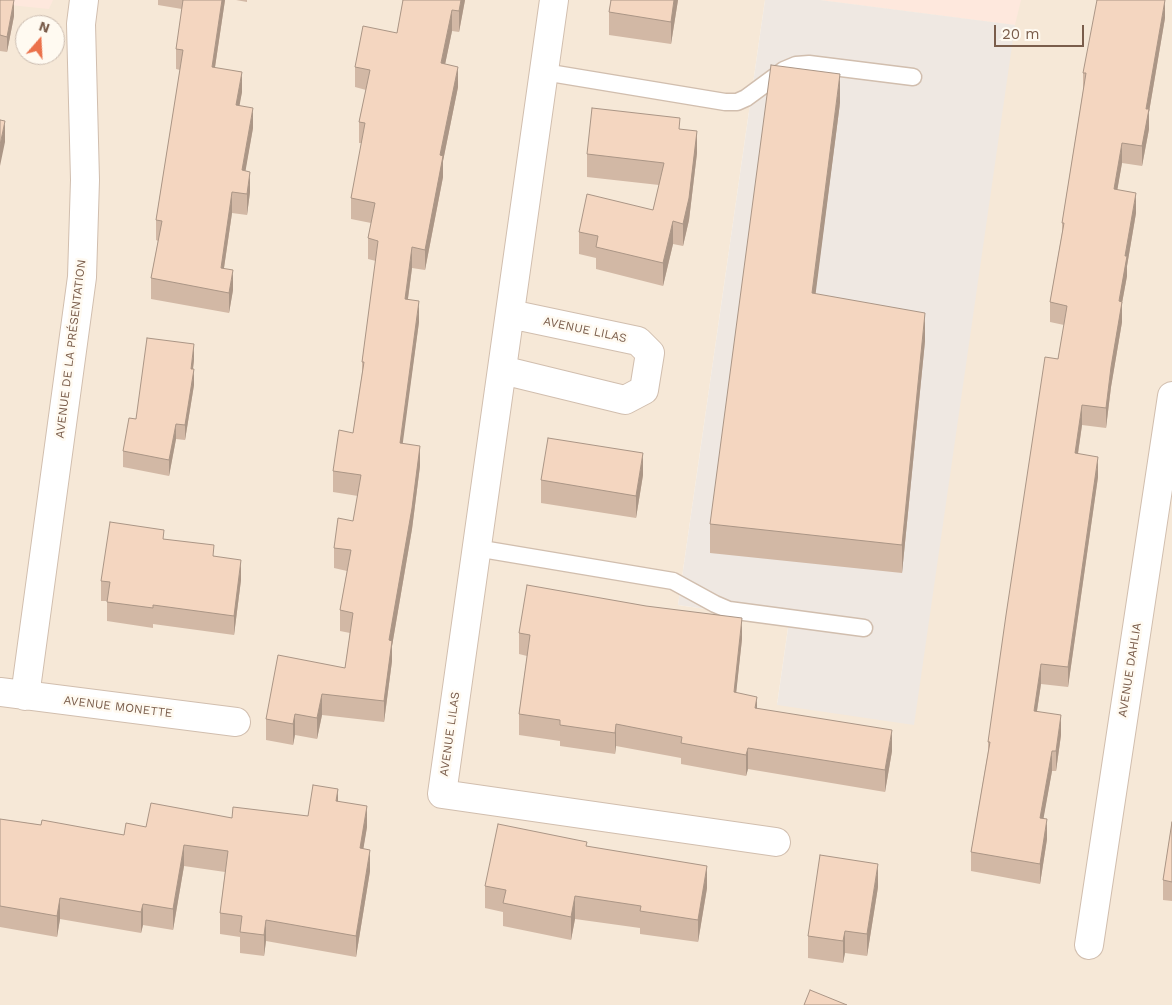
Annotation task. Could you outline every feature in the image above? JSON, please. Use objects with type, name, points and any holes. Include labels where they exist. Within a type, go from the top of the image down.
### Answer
[{"type":"street","name":"AVENUE DE LA PRÉSENTATION","points":[[13,694],[82,277],[85,180],[81,24],[84,0]]},
{"type":"street","name":"AVENUE LILAS","points":[[554,0],[442,794],[776,842]]},
{"type":"street","name":"AVENUE LILAS","points":[[502,370],[625,400],[644,390],[650,353],[638,341],[510,314]]},
{"type":"street","name":"AVENUE DAHLIA","points":[[1089,945],[1172,396]]},
{"type":"street","name":"AVENUE MONETTE","points":[[13,694],[236,722]]},
{"type":"lane","points":[[544,72],[725,102],[737,102],[746,98],[784,70],[796,65],[809,64],[913,77]]},
{"type":"lane","points":[[476,548],[672,581],[729,610],[864,628]]},
{"type":"shaded area","points":[[0,0],[765,0],[678,605],[789,621],[777,705],[1014,25],[820,0],[1172,0],[1172,1005],[0,1005]]},
{"type":"shaded area","points":[[0,0],[53,0],[49,9],[0,4]]},
{"type":"shaded area","points":[[765,0],[820,0],[1015,25],[914,725],[777,705],[789,621],[678,605]]},
{"type":"shaded area","points":[[820,0],[1021,0],[1015,25]]},
{"type":"building","points":[[0,0],[14,0],[7,37],[0,35]]},
{"type":"building","points":[[183,0],[222,0],[212,67],[242,72],[236,105],[253,108],[242,170],[250,172],[247,194],[232,192],[221,268],[233,270],[229,293],[151,278],[162,221],[156,220],[183,50],[176,49]]},
{"type":"building","points":[[403,0],[461,0],[459,11],[452,10],[441,63],[458,67],[440,155],[443,156],[425,250],[412,247],[405,299],[419,301],[400,443],[420,446],[412,508],[389,640],[392,641],[384,701],[322,694],[317,718],[295,714],[293,724],[266,719],[278,655],[345,668],[353,613],[340,610],[351,550],[334,548],[338,518],[353,521],[361,475],[333,471],[339,430],[353,433],[364,362],[362,362],[378,241],[368,238],[375,203],[351,198],[365,123],[359,122],[370,70],[355,67],[363,26],[397,33]]},
{"type":"building","points":[[611,0],[674,0],[671,22],[609,12]]},
{"type":"building","points":[[1097,0],[1165,0],[1146,109],[1149,109],[1142,146],[1122,143],[1114,189],[1136,193],[1125,256],[1127,256],[1119,301],[1122,302],[1106,408],[1082,405],[1075,453],[1098,457],[1068,667],[1041,664],[1034,711],[1061,715],[1056,751],[1052,751],[1040,818],[1047,819],[1040,864],[971,852],[990,742],[988,742],[1006,615],[1045,357],[1058,359],[1067,306],[1050,302],[1064,223],[1062,223],[1086,73],[1083,73]]},
{"type":"building","points":[[771,65],[840,74],[812,293],[925,313],[902,545],[710,524]]},
{"type":"building","points":[[592,108],[680,118],[679,129],[697,131],[689,198],[683,224],[673,221],[663,263],[596,247],[598,236],[579,232],[587,194],[653,210],[664,163],[587,154]]},
{"type":"building","points":[[0,120],[5,121],[0,145]]},
{"type":"building","points":[[147,338],[194,344],[191,369],[194,369],[185,425],[176,424],[169,460],[123,451],[129,418],[136,419]]},
{"type":"building","points":[[548,438],[643,453],[636,496],[541,480]]},
{"type":"building","points":[[110,522],[164,530],[163,539],[214,545],[213,556],[241,560],[234,616],[153,605],[153,608],[107,602],[110,582],[101,581]]},
{"type":"building","points":[[527,585],[646,606],[742,618],[734,692],[757,697],[755,708],[892,730],[885,770],[748,748],[746,755],[681,743],[682,737],[616,724],[615,733],[560,725],[560,720],[519,714],[530,635],[519,633]]},
{"type":"building","points":[[313,785],[338,789],[336,801],[367,806],[360,848],[370,850],[356,936],[266,920],[264,935],[240,932],[242,916],[220,913],[228,851],[184,845],[173,909],[143,904],[141,912],[60,898],[57,916],[0,906],[0,819],[41,825],[42,820],[124,835],[126,823],[146,827],[151,803],[232,818],[233,807],[308,816]]},
{"type":"building","points":[[1172,822],[1172,882],[1163,880]]},
{"type":"building","points":[[498,824],[587,842],[586,846],[707,866],[698,920],[640,911],[641,906],[575,896],[571,917],[503,903],[506,890],[485,886]]},
{"type":"building","points":[[820,855],[878,864],[867,934],[845,931],[843,941],[808,936]]},
{"type":"building","points":[[810,990],[847,1005],[804,1005]]}]
